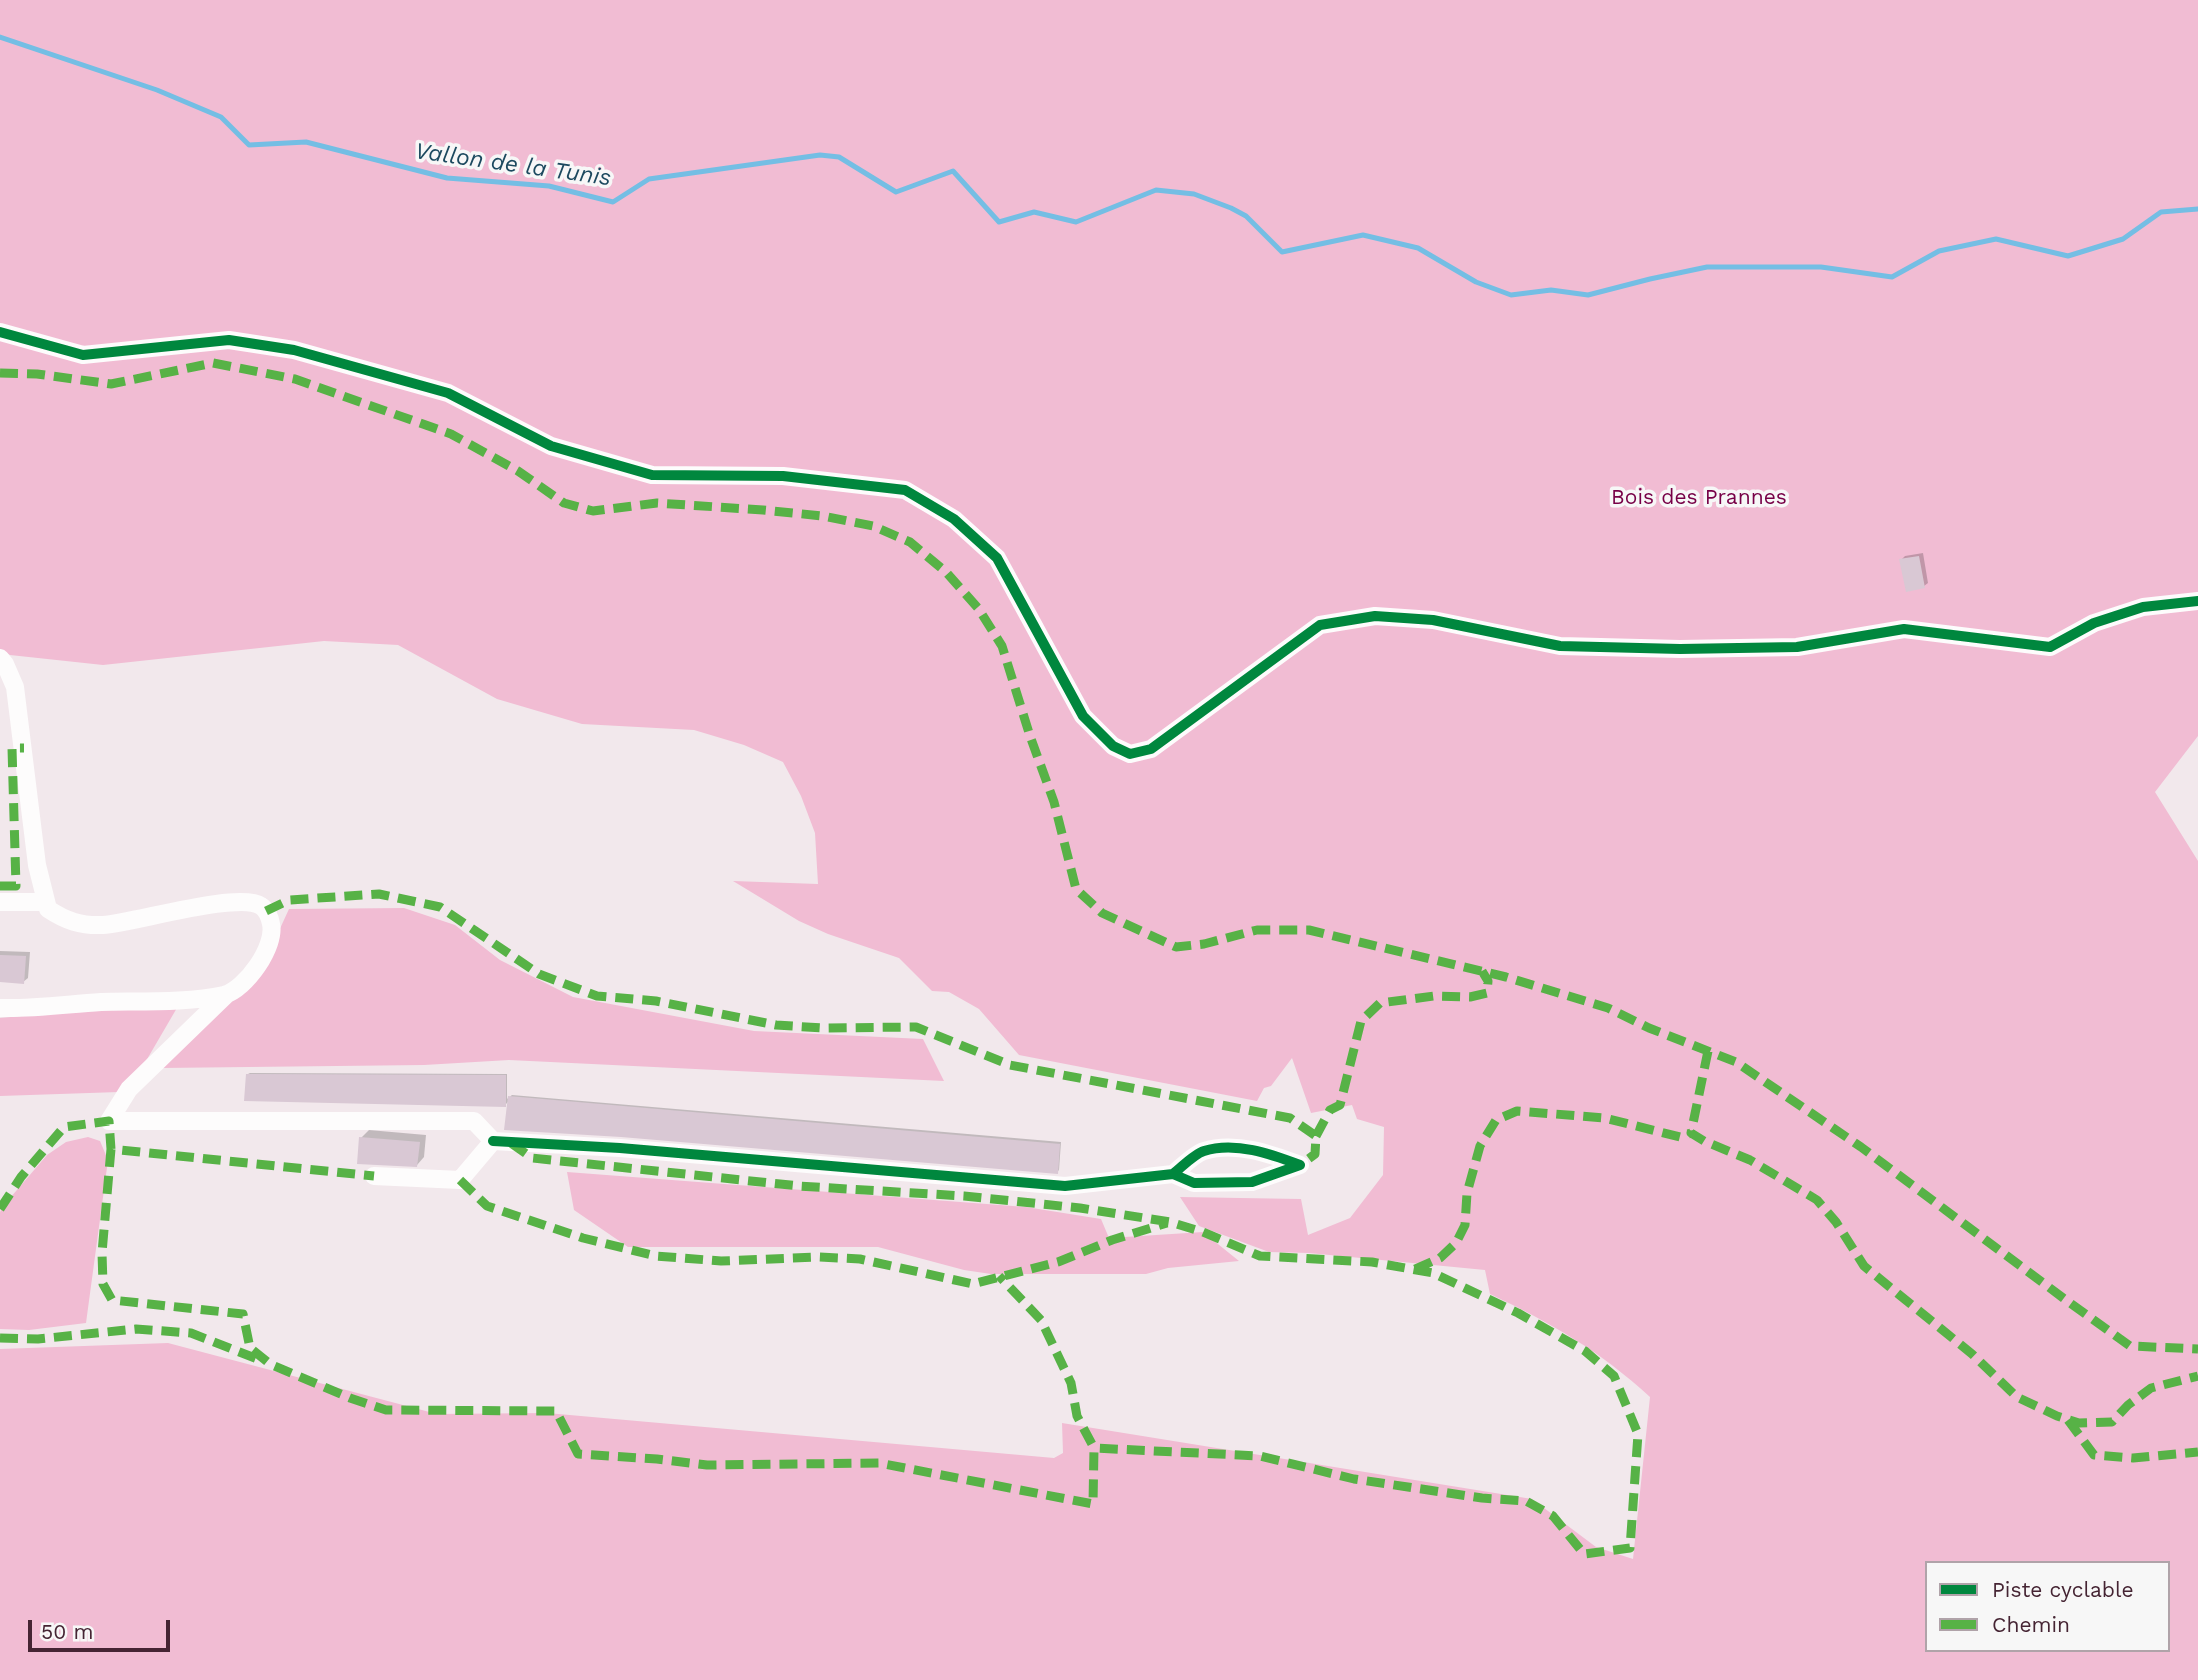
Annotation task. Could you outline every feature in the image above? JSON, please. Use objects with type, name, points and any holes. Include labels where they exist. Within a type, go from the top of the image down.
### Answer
[{"type":"street","points":[[0,332],[83,355],[229,340],[294,350],[447,393],[551,446],[652,475],[783,475],[905,490],[954,519],[997,558],[1083,716],[1113,746],[1130,754],[1151,749],[1320,625],[1376,616],[1433,620],[1560,646],[1680,649],[1797,647],[1904,629],[2050,647],[2094,623],[2143,607],[2198,601]]},
{"type":"street","points":[[0,658],[15,687],[37,865],[48,909],[67,922],[100,925],[220,904],[250,902],[262,906],[270,917],[273,932],[265,954],[247,978],[129,1089],[109,1121],[474,1121],[493,1141],[634,1149],[1065,1186],[1173,1174],[1194,1183],[1252,1182],[1300,1166],[1268,1153],[1237,1148],[1203,1151],[1173,1174]]},
{"type":"street","points":[[0,902],[45,902]]},
{"type":"street","points":[[0,1008],[156,1001],[227,994]]},
{"type":"street","points":[[374,1176],[460,1180],[493,1141]]},
{"type":"green space","name":"Bois des Prannes","points":[[0,0],[2198,0],[2198,736],[2155,792],[2198,861],[2198,1680],[0,1680],[0,1349],[168,1343],[437,1414],[547,1413],[1054,1458],[1063,1453],[1062,1423],[1532,1499],[1596,1547],[1633,1559],[1650,1397],[1574,1339],[1490,1294],[1485,1270],[1309,1253],[1269,1252],[1199,1226],[1180,1197],[1301,1199],[1308,1235],[1350,1218],[1383,1175],[1384,1127],[1357,1119],[1352,1105],[1311,1113],[1292,1058],[1271,1086],[1264,1088],[1257,1101],[1019,1055],[979,1009],[949,992],[932,991],[899,958],[828,934],[799,921],[733,881],[818,884],[815,833],[801,796],[783,762],[744,745],[694,730],[582,724],[497,699],[398,645],[324,641],[103,665],[10,655],[0,649]]},
{"type":"green space","points":[[404,908],[455,925],[500,960],[573,997],[754,1031],[923,1039],[944,1081],[509,1060],[424,1065],[161,1068],[260,972],[289,909]]},
{"type":"green space","points":[[181,1001],[139,1073],[119,1092],[0,1096],[0,1018]]},
{"type":"green space","points":[[88,1137],[100,1141],[108,1160],[86,1323],[29,1330],[0,1329],[0,1212],[47,1155],[66,1142]]},
{"type":"green space","points":[[567,1172],[1026,1207],[1101,1219],[1109,1238],[1203,1232],[1239,1261],[1168,1268],[1146,1274],[991,1274],[964,1270],[878,1247],[628,1247],[574,1210]]},
{"type":"building","points":[[1919,556],[1925,588],[1906,592],[1899,559]]},
{"type":"building","points":[[0,955],[26,956],[24,984],[0,982]]},
{"type":"building","points":[[246,1074],[506,1075],[506,1107],[244,1101]]},
{"type":"building","points":[[508,1096],[1060,1144],[1058,1174],[621,1137],[504,1130]]},
{"type":"building","points":[[359,1137],[420,1142],[417,1167],[357,1164]]},
{"type":"waterway","name":"Vallon de la Tunis","points":[[0,37],[157,90],[221,117],[249,145],[306,142],[447,178],[549,186],[613,202],[649,179],[820,155],[839,157],[896,192],[953,171],[999,222],[1034,212],[1076,222],[1156,190],[1194,194],[1246,216],[1282,252],[1363,235],[1418,248],[1476,282],[1511,295],[1551,290],[1588,295],[1707,267],[1821,267],[1892,277],[1939,251],[1996,239],[2068,256],[2123,239],[2161,212],[2198,209]]},
{"type":"marked path","points":[[0,373],[37,374],[111,384],[213,363],[295,379],[451,434],[518,471],[564,503],[593,511],[657,503],[763,510],[823,516],[873,526],[910,542],[946,572],[978,608],[1002,646],[1054,802],[1076,889],[1102,913],[1176,947],[1204,944],[1257,930],[1309,930],[1506,977],[1608,1008],[1649,1028],[1736,1062],[1861,1147],[2130,1346],[2198,1349]]},
{"type":"marked path","points":[[0,886],[16,886],[12,748],[24,748]]},
{"type":"marked path","points":[[266,911],[289,900],[379,894],[440,907],[539,974],[597,996],[656,1001],[776,1025],[823,1028],[916,1027],[1010,1065],[1290,1118],[1316,1136],[1315,1154],[1300,1165]]},
{"type":"marked path","points":[[1316,1136],[1330,1110],[1340,1105],[1361,1021],[1380,1003],[1434,996],[1470,997],[1487,993],[1488,981],[1482,971]]},
{"type":"marked path","points":[[1708,1051],[1691,1133],[1750,1160],[1817,1200],[1836,1222],[1864,1266],[1972,1354],[2017,1397],[2079,1423],[2112,1422],[2128,1405],[2151,1388],[2198,1376]]},
{"type":"marked path","points":[[1415,1269],[1440,1258],[1456,1243],[1465,1225],[1467,1193],[1480,1146],[1496,1120],[1517,1111],[1605,1118],[1680,1137],[1691,1133]]},
{"type":"marked path","points":[[0,1209],[21,1177],[64,1127],[109,1121],[111,1149],[374,1176]]},
{"type":"marked path","points":[[511,1143],[532,1158],[799,1186],[964,1196],[1080,1208],[1170,1222],[1203,1232],[1260,1256],[1372,1262],[1433,1273],[1518,1313],[1585,1351],[1614,1376],[1638,1434],[1630,1548],[1584,1554],[1553,1516],[1526,1501],[1482,1498],[1354,1479],[1260,1456],[1094,1448]]},
{"type":"marked path","points":[[111,1149],[102,1253],[103,1284],[112,1300],[243,1314],[250,1348],[270,1364],[350,1398],[386,1410],[556,1411],[578,1454],[707,1465],[879,1463],[1093,1504],[1094,1448],[1077,1416],[1071,1383],[1041,1320],[999,1276]]},
{"type":"marked path","points":[[460,1180],[487,1206],[583,1238],[656,1256],[721,1261],[819,1257],[860,1259],[973,1284],[1058,1262],[1112,1240],[1167,1223]]},
{"type":"marked path","points":[[0,1338],[38,1339],[136,1329],[191,1333],[260,1360]]},
{"type":"marked path","points":[[2068,1420],[2094,1455],[2133,1458],[2198,1452]]},
{"type":"cycle path","points":[[0,332],[83,355],[229,340],[294,350],[448,393],[551,446],[652,475],[783,476],[905,490],[954,519],[997,558],[1083,716],[1113,746],[1130,754],[1151,749],[1320,625],[1375,616],[1433,620],[1560,646],[1680,649],[1797,647],[1904,629],[2050,647],[2094,623],[2143,607],[2198,601]]},
{"type":"cycle path","points":[[493,1141],[620,1148],[1065,1186],[1173,1174],[1194,1183],[1252,1182],[1300,1165],[1253,1150],[1228,1147],[1204,1151],[1173,1174]]}]
